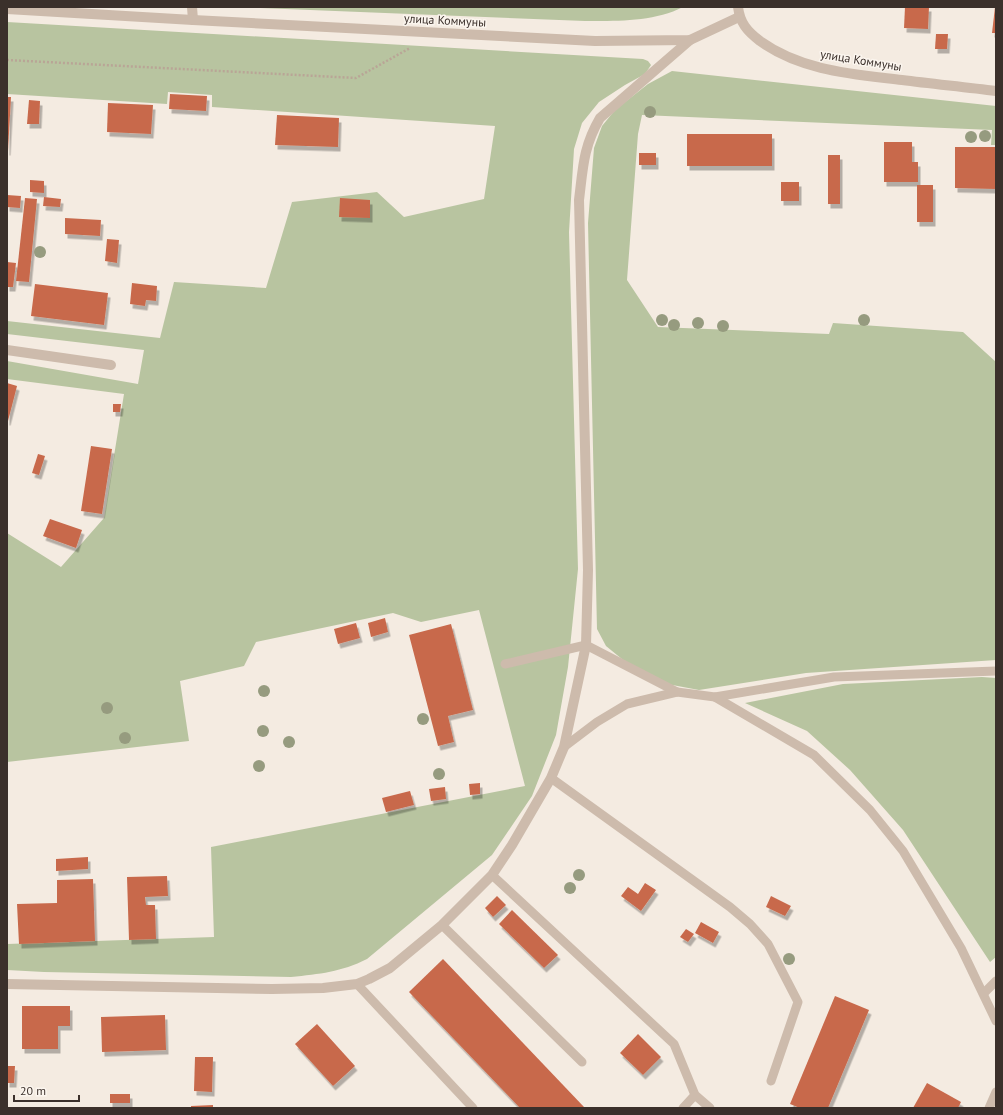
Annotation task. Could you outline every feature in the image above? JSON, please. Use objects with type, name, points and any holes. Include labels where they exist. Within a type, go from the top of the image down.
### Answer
[{"type":"street","points":[[192,7],[193,20]]},
{"type":"street","name":"улица Коммуны","points":[[7,9],[595,41],[690,40]]},
{"type":"street","points":[[7,984],[272,989],[323,988],[357,984],[369,980],[390,968],[442,925],[492,875],[512,845],[551,778],[564,747],[586,645],[588,570],[579,200],[584,158],[589,135],[600,118],[690,40],[738,12]]},
{"type":"street","name":"улица Коммуны","points":[[738,12],[745,28],[776,53],[802,63],[832,71],[996,91]]},
{"type":"street","points":[[7,350],[111,365]]},
{"type":"lane","points":[[505,664],[586,645],[677,692],[715,697],[834,677],[996,671]]},
{"type":"lane","points":[[564,747],[597,722],[627,704],[677,692]]},
{"type":"lane","points":[[715,697],[814,755],[870,810],[903,851],[961,948],[996,1020]]},
{"type":"lane","points":[[551,778],[730,907],[768,944],[798,1002],[772,1081]]},
{"type":"lane","points":[[492,875],[674,1044],[695,1095],[710,1108]]},
{"type":"lane","points":[[442,925],[582,1062]]},
{"type":"lane","points":[[984,993],[996,981]]},
{"type":"lane","points":[[357,984],[473,1108]]},
{"type":"lane","points":[[989,1108],[996,1092]]},
{"type":"lane","points":[[683,1108],[695,1095]]},
{"type":"path","points":[[7,60],[356,78],[411,48]]},
{"type":"green space","points":[[237,7],[683,7],[660,16],[635,20],[585,21]]},
{"type":"green space","points":[[7,22],[643,59],[648,61],[651,65],[645,74],[599,102],[582,123],[574,149],[569,232],[578,569],[568,667],[556,735],[532,796],[492,855],[367,959],[348,967],[339,970],[291,977],[7,970],[7,944],[214,937],[211,847],[525,786],[479,610],[421,622],[393,613],[256,642],[244,666],[180,681],[189,741],[7,762],[7,533],[61,567],[104,518],[124,394],[7,379],[7,361],[138,384],[144,350],[7,334],[7,321],[160,338],[174,282],[266,288],[292,202],[377,192],[404,217],[484,199],[495,126],[212,107],[212,95],[168,92],[167,104],[7,94]]},
{"type":"green space","points":[[672,71],[996,106],[996,145],[991,145],[992,130],[642,115],[638,134],[627,280],[658,327],[829,334],[833,323],[963,332],[996,362],[996,660],[806,673],[699,690],[667,684],[628,664],[606,646],[597,629],[588,223],[594,148],[602,126],[615,110],[648,84]]},
{"type":"green space","points":[[982,677],[996,678],[996,957],[990,962],[903,830],[850,770],[807,731],[745,703],[843,684]]},
{"type":"building","points":[[905,7],[929,7],[928,29],[904,28]]},
{"type":"building","points":[[995,7],[996,33],[992,33]]},
{"type":"building","points":[[936,34],[948,34],[947,49],[935,49]]},
{"type":"building","points":[[170,94],[207,96],[206,111],[169,109]]},
{"type":"building","points":[[7,97],[11,97],[8,151],[7,151]]},
{"type":"building","points":[[29,100],[40,101],[39,124],[27,124]]},
{"type":"building","points":[[108,103],[153,105],[151,134],[107,132]]},
{"type":"building","points":[[277,115],[339,118],[338,147],[275,145]]},
{"type":"building","points":[[687,134],[772,134],[772,166],[687,166]]},
{"type":"building","points":[[884,142],[912,142],[912,162],[918,162],[918,182],[884,182]]},
{"type":"building","points":[[955,147],[996,147],[996,189],[955,188]]},
{"type":"building","points":[[639,153],[656,153],[656,165],[639,165]]},
{"type":"building","points":[[828,155],[840,155],[840,204],[828,204]]},
{"type":"building","points":[[30,180],[44,181],[44,193],[30,192]]},
{"type":"building","points":[[781,182],[799,182],[799,201],[781,201]]},
{"type":"building","points":[[917,185],[933,185],[933,222],[917,222]]},
{"type":"building","points":[[7,195],[21,196],[20,208],[7,207]]},
{"type":"building","points":[[44,197],[61,199],[60,207],[43,206]]},
{"type":"building","points":[[25,198],[37,199],[29,282],[16,281]]},
{"type":"building","points":[[340,198],[370,200],[370,218],[339,217]]},
{"type":"building","points":[[65,218],[101,220],[100,236],[65,234]]},
{"type":"building","points":[[107,239],[119,240],[117,263],[105,261]]},
{"type":"building","points":[[7,262],[16,263],[13,287],[7,287]]},
{"type":"building","points":[[132,283],[157,286],[156,301],[146,300],[145,306],[130,304]]},
{"type":"building","points":[[35,284],[108,293],[104,325],[31,316]]},
{"type":"building","points":[[7,383],[17,386],[8,421],[7,421]]},
{"type":"building","points":[[113,404],[121,404],[120,412],[113,412]]},
{"type":"building","points":[[91,446],[112,449],[102,514],[81,511]]},
{"type":"building","points":[[38,454],[45,456],[39,475],[32,473]]},
{"type":"building","points":[[50,519],[82,530],[76,548],[43,536]]},
{"type":"building","points":[[385,618],[388,632],[371,637],[368,623]]},
{"type":"building","points":[[356,623],[360,638],[338,644],[334,629]]},
{"type":"building","points":[[451,624],[473,710],[448,716],[454,742],[438,746],[409,635]]},
{"type":"building","points":[[480,783],[480,794],[470,795],[469,784]]},
{"type":"building","points":[[445,787],[446,799],[431,801],[429,789]]},
{"type":"building","points":[[410,791],[414,805],[386,812],[382,798]]},
{"type":"building","points":[[88,857],[88,869],[56,871],[56,859]]},
{"type":"building","points":[[167,876],[168,896],[145,897],[146,905],[155,905],[156,939],[129,940],[127,877]]},
{"type":"building","points":[[93,879],[95,941],[19,944],[17,904],[57,903],[57,880]]},
{"type":"building","points":[[645,883],[656,890],[641,911],[621,896],[628,887],[638,894]]},
{"type":"building","points":[[497,896],[506,905],[493,917],[485,908]]},
{"type":"building","points":[[771,896],[791,906],[785,916],[766,907]]},
{"type":"building","points":[[512,910],[558,955],[544,968],[499,924]]},
{"type":"building","points":[[701,922],[719,932],[713,943],[695,933]]},
{"type":"building","points":[[686,929],[694,934],[688,942],[680,937]]},
{"type":"building","points":[[443,959],[584,1107],[583,1108],[520,1108],[409,992]]},
{"type":"building","points":[[835,996],[869,1010],[828,1108],[800,1108],[790,1104]]},
{"type":"building","points":[[22,1006],[70,1006],[70,1026],[58,1026],[58,1049],[22,1049]]},
{"type":"building","points":[[165,1015],[166,1050],[102,1052],[101,1017]]},
{"type":"building","points":[[317,1024],[355,1066],[333,1086],[295,1044]]},
{"type":"building","points":[[638,1034],[661,1057],[643,1075],[620,1053]]},
{"type":"building","points":[[195,1057],[213,1057],[212,1092],[194,1091]]},
{"type":"building","points":[[7,1066],[15,1066],[14,1083],[7,1083]]},
{"type":"building","points":[[927,1083],[961,1102],[958,1108],[913,1108]]},
{"type":"building","points":[[110,1094],[130,1094],[130,1103],[110,1103]]},
{"type":"building","points":[[213,1105],[213,1108],[191,1108],[191,1106]]}]
